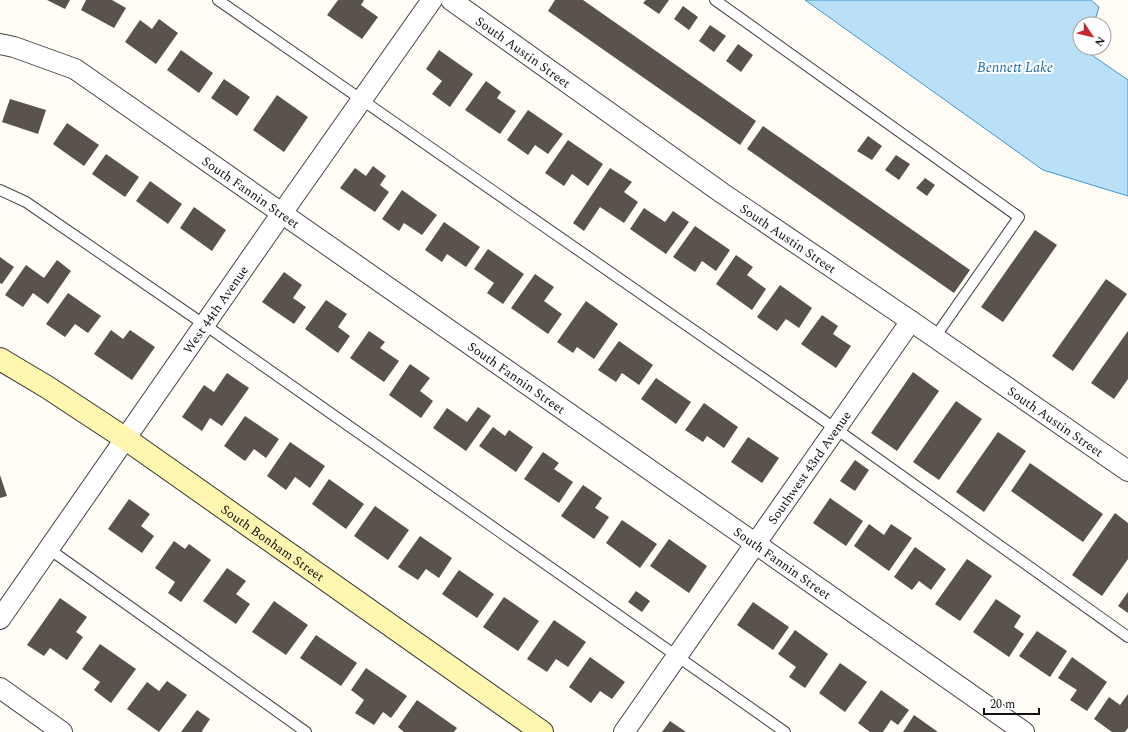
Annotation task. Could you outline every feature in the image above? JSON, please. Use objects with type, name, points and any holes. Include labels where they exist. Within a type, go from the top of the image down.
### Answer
[{"type":"street","name":"West 44th Avenue","points":[[0,619],[432,0]]},
{"type":"street","name":"South Austin Street","points":[[451,0],[722,192],[1128,471]]},
{"type":"street","name":"South Fannin Street","points":[[0,44],[14,47],[75,69],[1024,732]]},
{"type":"street","name":"Southwest 43rd Avenue","points":[[624,732],[911,321]]},
{"type":"street","name":"South Bonham Street","points":[[0,359],[47,387],[126,439],[542,732]]},
{"type":"street","points":[[0,688],[62,732]]},
{"type":"lane","points":[[218,0],[836,429],[1128,637]]},
{"type":"lane","points":[[715,0],[1019,217],[935,337]]},
{"type":"lane","points":[[0,190],[26,202],[205,325],[786,732]]},
{"type":"lane","points":[[49,549],[306,732]]},
{"type":"water","name":"Bennett Lake","points":[[805,0],[1091,0],[1099,7],[1096,16],[1072,16],[1072,56],[1093,56],[1128,80],[1128,196],[1043,170]]},
{"type":"building","points":[[47,0],[70,0],[65,9]]},
{"type":"building","points":[[86,0],[112,0],[126,8],[114,28],[81,10]]},
{"type":"building","points":[[338,0],[364,0],[361,5],[378,17],[362,39],[327,15]]},
{"type":"building","points":[[555,0],[583,0],[756,121],[740,145],[548,11]]},
{"type":"building","points":[[646,0],[669,0],[659,14],[643,3]]},
{"type":"building","points":[[683,6],[698,17],[689,30],[674,19]]},
{"type":"building","points":[[159,19],[178,33],[156,64],[125,42],[140,20],[152,29]]},
{"type":"building","points":[[710,25],[726,36],[714,52],[699,41]]},
{"type":"building","points":[[738,44],[753,55],[741,72],[726,61]]},
{"type":"building","points":[[181,50],[213,73],[199,93],[167,70]]},
{"type":"building","points":[[439,50],[473,74],[450,107],[432,94],[442,81],[426,69]]},
{"type":"building","points":[[224,79],[250,97],[237,116],[211,98]]},
{"type":"building","points":[[486,81],[501,92],[497,98],[516,111],[500,134],[465,110]]},
{"type":"building","points":[[277,95],[308,117],[284,152],[253,130]]},
{"type":"building","points":[[10,99],[46,110],[38,134],[2,122]]},
{"type":"building","points":[[528,110],[563,134],[548,154],[535,145],[528,155],[507,140]]},
{"type":"building","points":[[67,123],[99,145],[84,166],[53,144]]},
{"type":"building","points":[[763,126],[970,270],[954,293],[747,149]]},
{"type":"building","points":[[868,136],[882,146],[872,160],[857,151]]},
{"type":"building","points":[[568,140],[603,164],[588,186],[572,174],[564,186],[545,173]]},
{"type":"building","points":[[106,154],[139,177],[125,197],[92,174]]},
{"type":"building","points":[[896,155],[910,164],[899,180],[885,170]]},
{"type":"building","points":[[373,166],[386,176],[380,185],[389,192],[375,212],[340,188],[355,168],[366,176]]},
{"type":"building","points":[[610,168],[632,182],[624,192],[638,202],[624,223],[600,207],[584,231],[573,223]]},
{"type":"building","points":[[925,178],[935,185],[927,196],[916,188]]},
{"type":"building","points":[[150,181],[182,204],[168,224],[136,201]]},
{"type":"building","points":[[402,190],[437,215],[422,235],[404,223],[399,231],[382,219]]},
{"type":"building","points":[[194,207],[226,230],[212,251],[180,228]]},
{"type":"building","points":[[644,208],[665,222],[673,211],[689,222],[666,254],[630,229]]},
{"type":"building","points":[[444,222],[480,247],[466,267],[447,254],[442,262],[425,250]]},
{"type":"building","points":[[695,226],[730,250],[716,271],[702,261],[695,272],[673,257]]},
{"type":"building","points":[[1035,230],[1057,245],[1003,322],[981,307]]},
{"type":"building","points":[[488,249],[524,274],[503,304],[487,293],[494,283],[474,269]]},
{"type":"building","points":[[736,255],[753,267],[747,275],[766,289],[752,310],[716,284]]},
{"type":"building","points":[[0,257],[14,267],[2,284],[0,283]]},
{"type":"building","points":[[57,260],[71,271],[48,304],[33,293],[23,307],[5,295],[26,265],[44,278]]},
{"type":"building","points":[[284,272],[302,285],[293,298],[306,307],[294,324],[262,302]]},
{"type":"building","points":[[535,274],[554,287],[544,301],[562,314],[548,334],[511,308]]},
{"type":"building","points":[[1106,279],[1127,294],[1073,371],[1052,356]]},
{"type":"building","points":[[780,285],[812,308],[799,328],[786,319],[777,331],[757,317]]},
{"type":"building","points":[[68,293],[101,316],[88,333],[75,324],[65,337],[46,324]]},
{"type":"building","points":[[326,300],[347,314],[338,327],[350,336],[338,353],[305,329]]},
{"type":"building","points":[[586,301],[618,324],[594,359],[577,347],[573,353],[557,342]]},
{"type":"building","points":[[822,315],[838,326],[833,334],[851,346],[836,368],[801,344]]},
{"type":"building","points":[[111,330],[123,339],[130,330],[155,347],[132,380],[94,354]]},
{"type":"building","points":[[369,331],[385,342],[380,348],[399,361],[384,382],[350,358]]},
{"type":"building","points":[[1128,331],[1128,379],[1114,399],[1091,383]]},
{"type":"building","points":[[619,341],[653,365],[639,385],[622,373],[616,382],[598,370]]},
{"type":"building","points":[[410,364],[430,378],[420,391],[433,401],[421,418],[389,395]]},
{"type":"building","points":[[913,372],[939,391],[897,451],[871,433]]},
{"type":"building","points":[[227,373],[249,388],[222,426],[210,418],[202,431],[182,417],[204,385],[214,392]]},
{"type":"building","points":[[656,378],[691,402],[676,424],[641,399]]},
{"type":"building","points":[[956,401],[982,419],[939,480],[913,462]]},
{"type":"building","points":[[704,403],[738,427],[724,448],[707,436],[703,442],[685,430]]},
{"type":"building","points":[[478,407],[491,416],[466,451],[433,428],[447,408],[467,422]]},
{"type":"building","points":[[245,416],[279,439],[266,458],[254,449],[245,461],[224,446]]},
{"type":"building","points":[[493,427],[505,436],[509,430],[533,447],[516,472],[479,446]]},
{"type":"building","points":[[998,432],[1026,451],[984,512],[956,492]]},
{"type":"building","points":[[748,437],[779,458],[762,483],[731,462]]},
{"type":"building","points":[[290,442],[325,466],[310,488],[295,477],[286,490],[267,476]]},
{"type":"building","points":[[543,452],[559,463],[554,469],[573,482],[559,503],[524,479]]},
{"type":"building","points":[[855,460],[869,470],[855,491],[840,481]]},
{"type":"building","points":[[1030,463],[1103,514],[1083,542],[1011,491]]},
{"type":"building","points":[[0,475],[7,496],[0,498]]},
{"type":"building","points":[[329,479],[364,504],[346,529],[312,504]]},
{"type":"building","points":[[583,485],[602,498],[595,508],[609,517],[594,539],[561,516]]},
{"type":"building","points":[[830,498],[863,521],[846,546],[813,523]]},
{"type":"building","points":[[129,499],[150,514],[141,526],[154,536],[142,553],[108,529]]},
{"type":"building","points":[[375,506],[409,530],[388,560],[354,536]]},
{"type":"building","points":[[1115,513],[1128,523],[1128,559],[1102,596],[1072,575]]},
{"type":"building","points":[[622,520],[657,544],[640,568],[606,543]]},
{"type":"building","points":[[869,524],[884,535],[891,524],[912,538],[889,571],[854,546]]},
{"type":"building","points":[[420,536],[452,558],[439,578],[426,569],[418,580],[398,567]]},
{"type":"building","points":[[669,539],[707,566],[689,593],[650,566]]},
{"type":"building","points":[[174,541],[185,549],[189,544],[211,560],[181,602],[168,593],[175,582],[155,568]]},
{"type":"building","points":[[915,547],[946,569],[931,590],[919,581],[912,590],[894,577]]},
{"type":"building","points":[[967,559],[992,576],[960,621],[935,604]]},
{"type":"building","points":[[227,568],[246,581],[236,594],[250,604],[236,624],[203,601]]},
{"type":"building","points":[[459,570],[494,594],[477,618],[442,594]]},
{"type":"building","points":[[636,591],[650,601],[642,612],[628,602]]},
{"type":"building","points":[[1128,592],[1128,613],[1118,606]]},
{"type":"building","points":[[504,597],[539,621],[518,651],[483,627]]},
{"type":"building","points":[[60,598],[87,617],[76,632],[83,637],[67,660],[50,648],[44,656],[27,645]]},
{"type":"building","points":[[996,599],[1021,616],[1014,627],[1024,634],[1009,657],[973,632]]},
{"type":"building","points":[[274,601],[308,625],[286,655],[252,632]]},
{"type":"building","points":[[753,602],[789,627],[773,650],[737,625]]},
{"type":"building","points":[[554,620],[586,642],[568,667],[556,659],[547,672],[527,659]]},
{"type":"building","points":[[795,630],[828,654],[805,688],[789,677],[796,667],[778,654]]},
{"type":"building","points":[[1037,631],[1067,651],[1050,677],[1019,656]]},
{"type":"building","points":[[316,635],[357,663],[341,686],[300,658]]},
{"type":"building","points":[[100,644],[136,669],[111,703],[94,690],[100,682],[82,669]]},
{"type":"building","points":[[590,657],[625,682],[612,699],[600,691],[591,703],[569,687]]},
{"type":"building","points":[[1072,657],[1107,682],[1087,711],[1070,700],[1077,690],[1058,678]]},
{"type":"building","points":[[840,663],[867,682],[845,712],[819,693]]},
{"type":"building","points":[[366,668],[407,696],[391,718],[383,712],[374,725],[355,713],[364,700],[351,690]]},
{"type":"building","points":[[167,681],[187,695],[159,732],[127,709],[147,682],[159,691]]},
{"type":"building","points":[[881,690],[909,710],[898,725],[891,720],[883,732],[870,732],[858,723]]},
{"type":"building","points":[[1128,694],[1128,728],[1125,732],[1112,732],[1094,719],[1109,697],[1120,705]]},
{"type":"building","points":[[417,700],[457,728],[454,732],[404,732],[398,727]]},
{"type":"building","points":[[197,710],[210,719],[202,731],[203,732],[181,732]]},
{"type":"building","points":[[914,715],[938,732],[903,732]]},
{"type":"building","points":[[670,721],[686,732],[662,732]]}]
